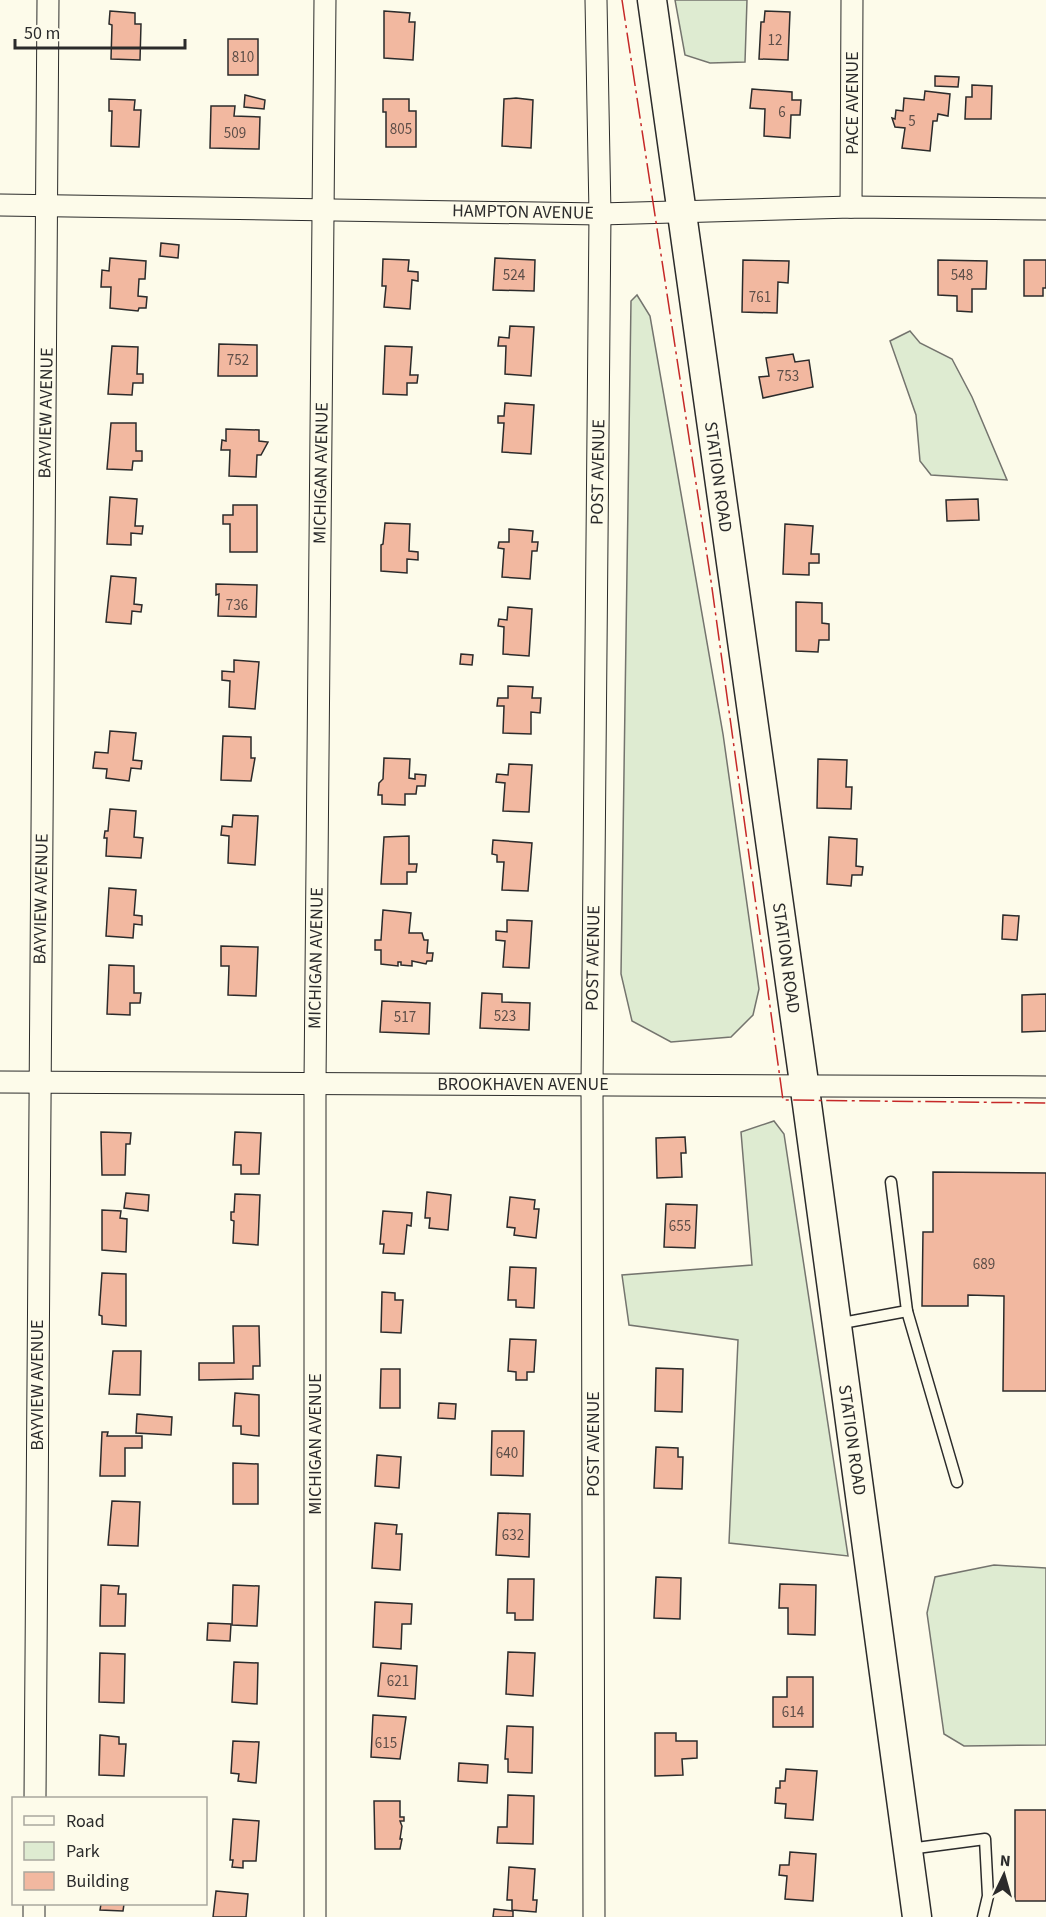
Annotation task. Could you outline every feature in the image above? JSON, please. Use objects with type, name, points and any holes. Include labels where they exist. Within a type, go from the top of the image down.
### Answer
[{"type":"main road","name":"STATION ROAD","points":[[652,0],[805,1085],[917,1917]]},
{"type":"street","name":"BAYVIEW AVENUE","points":[[35,1797],[48,0]]},
{"type":"street","name":"MICHIGAN AVENUE","points":[[315,1917],[315,1083],[325,0]]},
{"type":"street","name":"POST AVENUE","points":[[594,1917],[592,1085],[600,214],[596,0]]},
{"type":"street","name":"PACE AVENUE","points":[[851,207],[852,0]]},
{"type":"street","name":"HAMPTON AVENUE","points":[[0,205],[600,214],[851,207],[1046,209]]},
{"type":"street","name":"BROOKHAVEN AVENUE","points":[[0,1082],[1046,1086]]},
{"type":"lane","points":[[891,1182],[907,1311],[957,1482]]},
{"type":"lane","points":[[837,1324],[907,1311]]},
{"type":"lane","points":[[908,1849],[985,1839],[988,1896],[983,1917]]},
{"type":"green space","points":[[675,0],[747,0],[745,62],[710,63],[685,55]]},
{"type":"green space","points":[[637,295],[650,316],[723,734],[759,989],[753,1015],[731,1037],[671,1042],[632,1021],[621,974],[631,301]]},
{"type":"green space","points":[[910,331],[920,343],[952,359],[972,397],[1007,480],[931,475],[920,461],[916,415],[890,341]]},
{"type":"green space","points":[[774,1121],[784,1134],[848,1556],[729,1543],[738,1340],[629,1325],[622,1275],[752,1265],[741,1132]]},
{"type":"green space","points":[[994,1565],[1046,1568],[1046,1745],[964,1746],[944,1734],[927,1613],[935,1577]]},
{"type":"building","points":[[110,11],[135,13],[135,24],[141,24],[140,60],[111,59]]},
{"type":"building","points":[[384,11],[410,13],[409,22],[415,22],[413,60],[384,58]]},
{"type":"building","points":[[765,11],[790,12],[788,60],[759,59],[761,22],[764,22]]},
{"type":"building","points":[[228,39],[258,39],[258,75],[228,75]]},
{"type":"building","points":[[935,76],[959,77],[958,87],[935,86]]},
{"type":"building","points":[[972,85],[992,86],[991,119],[965,119],[966,97],[972,97]]},
{"type":"building","points":[[752,89],[792,92],[792,100],[801,100],[800,115],[791,115],[790,138],[764,136],[765,109],[750,108]]},
{"type":"building","points":[[925,91],[950,94],[948,116],[938,114],[937,121],[933,121],[930,151],[902,148],[905,128],[895,127],[892,118],[895,119],[896,110],[903,111],[904,98],[924,100]]},
{"type":"building","points":[[245,95],[265,100],[264,109],[244,107]]},
{"type":"building","points":[[109,99],[135,100],[134,110],[141,110],[139,147],[111,146],[112,111],[109,111]]},
{"type":"building","points":[[383,99],[409,99],[409,111],[416,111],[416,147],[386,147],[386,112],[383,112]]},
{"type":"building","points":[[504,99],[533,100],[531,148],[502,146]]},
{"type":"building","points":[[211,106],[235,106],[234,116],[260,117],[259,149],[210,148]]},
{"type":"building","points":[[161,243],[179,245],[178,258],[160,256]]},
{"type":"building","points":[[110,258],[146,261],[145,279],[139,279],[138,296],[147,297],[146,308],[139,308],[138,311],[110,308],[111,287],[101,287],[102,270],[109,271]]},
{"type":"building","points":[[495,258],[535,260],[534,291],[493,290]]},
{"type":"building","points":[[383,259],[409,260],[408,271],[418,272],[418,281],[412,280],[410,309],[384,307],[386,286],[382,286]]},
{"type":"building","points":[[743,260],[789,261],[788,283],[778,282],[777,313],[742,312]]},
{"type":"building","points":[[938,260],[987,261],[986,289],[972,289],[972,312],[957,311],[957,296],[938,295]]},
{"type":"building","points":[[1024,260],[1046,260],[1046,288],[1043,288],[1043,296],[1024,296]]},
{"type":"building","points":[[510,326],[534,327],[531,376],[505,374],[506,346],[498,346],[499,337],[509,338]]},
{"type":"building","points":[[219,344],[257,345],[257,376],[218,376]]},
{"type":"building","points":[[112,346],[138,347],[137,374],[143,374],[143,383],[133,383],[132,395],[108,394]]},
{"type":"building","points":[[385,346],[412,347],[410,375],[418,375],[417,383],[407,383],[407,395],[383,394]]},
{"type":"building","points":[[793,354],[795,362],[809,360],[813,387],[763,398],[759,377],[769,376],[766,358]]},
{"type":"building","points":[[505,403],[534,405],[531,454],[502,452],[504,423],[498,423],[498,416],[504,416]]},
{"type":"building","points":[[111,423],[136,423],[136,451],[142,451],[142,461],[133,461],[132,470],[107,469]]},
{"type":"building","points":[[226,429],[259,430],[259,441],[268,442],[261,455],[257,455],[256,477],[229,476],[230,450],[221,450],[222,440],[226,441]]},
{"type":"building","points":[[110,497],[137,499],[135,526],[143,526],[142,534],[131,533],[131,545],[107,544]]},
{"type":"building","points":[[978,499],[979,520],[947,521],[946,500]]},
{"type":"building","points":[[233,505],[257,505],[257,552],[230,552],[230,524],[223,524],[223,515],[233,515]]},
{"type":"building","points":[[385,523],[410,524],[409,551],[418,552],[418,560],[407,559],[407,573],[381,571],[381,545]]},
{"type":"building","points":[[785,524],[813,526],[811,554],[819,554],[819,563],[809,563],[809,575],[783,574]]},
{"type":"building","points":[[509,529],[533,531],[532,542],[538,542],[537,551],[532,551],[530,579],[502,577],[504,549],[498,548],[499,542],[509,542]]},
{"type":"building","points":[[111,576],[136,578],[134,604],[142,605],[141,612],[132,611],[131,624],[106,622]]},
{"type":"building","points":[[216,584],[257,585],[256,617],[218,616],[219,594],[216,595]]},
{"type":"building","points":[[796,602],[822,603],[822,623],[829,624],[829,640],[819,640],[818,652],[796,651]]},
{"type":"building","points":[[508,607],[532,609],[529,656],[503,654],[504,627],[498,626],[499,619],[507,620]]},
{"type":"building","points":[[461,654],[473,655],[472,665],[460,664]]},
{"type":"building","points":[[234,660],[259,662],[255,709],[229,707],[230,681],[222,680],[222,671],[234,672]]},
{"type":"building","points":[[508,686],[533,687],[532,698],[541,698],[540,713],[531,712],[531,734],[503,733],[504,706],[497,706],[498,698],[508,698]]},
{"type":"building","points":[[110,731],[136,733],[133,760],[142,761],[141,769],[131,768],[129,781],[106,778],[107,769],[93,768],[95,752],[108,753]]},
{"type":"building","points":[[223,736],[251,737],[251,758],[255,758],[251,781],[221,780]]},
{"type":"building","points":[[384,758],[410,759],[409,778],[415,779],[415,774],[426,775],[425,786],[417,786],[416,794],[405,794],[405,805],[382,804],[382,795],[378,795],[379,783],[383,779]]},
{"type":"building","points":[[818,759],[847,760],[846,787],[852,787],[851,809],[817,808]]},
{"type":"building","points":[[509,764],[532,765],[529,812],[503,811],[505,783],[496,782],[497,774],[508,775]]},
{"type":"building","points":[[110,809],[136,811],[134,837],[143,838],[141,858],[106,856],[107,838],[104,838],[105,831],[108,831]]},
{"type":"building","points":[[233,815],[258,816],[255,865],[228,863],[229,836],[221,835],[222,826],[232,827]]},
{"type":"building","points":[[409,836],[409,864],[417,864],[416,872],[407,872],[407,884],[381,884],[384,837]]},
{"type":"building","points":[[829,837],[857,839],[856,866],[863,867],[862,875],[852,875],[851,886],[827,884]]},
{"type":"building","points":[[493,840],[532,843],[528,891],[502,890],[504,862],[497,862],[497,855],[492,854]]},
{"type":"building","points":[[109,888],[136,890],[134,915],[142,916],[142,925],[134,924],[133,938],[106,936]]},
{"type":"building","points":[[383,910],[411,913],[409,933],[422,933],[424,940],[428,940],[427,953],[433,953],[432,961],[427,961],[426,964],[412,961],[412,966],[401,965],[401,962],[398,962],[398,966],[381,964],[381,950],[375,950],[375,940],[381,940]]},
{"type":"building","points":[[1003,915],[1019,916],[1017,940],[1002,939]]},
{"type":"building","points":[[507,920],[532,921],[529,968],[503,967],[505,941],[496,940],[496,931],[507,932]]},
{"type":"building","points":[[221,946],[258,947],[256,996],[228,995],[229,966],[221,966]]},
{"type":"building","points":[[109,965],[134,966],[134,993],[141,993],[140,1003],[130,1003],[130,1015],[107,1014]]},
{"type":"building","points":[[482,993],[502,994],[502,1002],[530,1003],[529,1030],[480,1028]]},
{"type":"building","points":[[1046,994],[1046,1031],[1022,1032],[1022,995]]},
{"type":"building","points":[[382,1001],[430,1003],[429,1034],[380,1032]]},
{"type":"building","points":[[101,1132],[131,1133],[130,1144],[126,1144],[125,1175],[102,1175]]},
{"type":"building","points":[[235,1132],[261,1133],[259,1174],[241,1174],[241,1165],[233,1165]]},
{"type":"building","points":[[685,1137],[686,1153],[681,1153],[682,1177],[657,1178],[656,1138]]},
{"type":"building","points":[[933,1172],[1046,1173],[1046,1391],[1003,1391],[1004,1296],[968,1295],[968,1306],[922,1306],[923,1232],[933,1232]]},
{"type":"building","points":[[427,1192],[451,1195],[448,1230],[429,1228],[430,1218],[425,1218]]},
{"type":"building","points":[[126,1193],[149,1195],[148,1211],[124,1208]]},
{"type":"building","points":[[235,1194],[260,1195],[258,1245],[233,1243],[234,1221],[231,1220],[231,1212],[234,1212]]},
{"type":"building","points":[[510,1197],[535,1200],[534,1209],[539,1209],[536,1238],[514,1235],[515,1228],[507,1227]]},
{"type":"building","points":[[666,1204],[697,1205],[695,1248],[664,1247]]},
{"type":"building","points":[[102,1210],[121,1211],[120,1218],[127,1219],[126,1252],[102,1250]]},
{"type":"building","points":[[383,1211],[412,1213],[411,1226],[407,1225],[404,1254],[383,1253],[384,1244],[380,1244]]},
{"type":"building","points":[[510,1267],[536,1268],[534,1308],[516,1307],[516,1300],[508,1300]]},
{"type":"building","points":[[102,1273],[126,1274],[126,1326],[102,1324],[102,1316],[99,1315]]},
{"type":"building","points":[[382,1292],[395,1293],[395,1300],[403,1300],[401,1333],[381,1332]]},
{"type":"building","points":[[233,1326],[259,1326],[260,1366],[253,1366],[253,1379],[199,1380],[199,1363],[234,1363]]},
{"type":"building","points":[[510,1339],[536,1340],[534,1372],[527,1372],[527,1380],[516,1380],[516,1372],[508,1371]]},
{"type":"building","points":[[113,1351],[141,1351],[140,1395],[109,1394]]},
{"type":"building","points":[[656,1368],[683,1369],[682,1412],[655,1411]]},
{"type":"building","points":[[381,1369],[400,1369],[400,1408],[380,1408]]},
{"type":"building","points":[[235,1393],[259,1395],[259,1436],[241,1434],[241,1426],[233,1426]]},
{"type":"building","points":[[439,1403],[456,1404],[455,1419],[438,1418]]},
{"type":"building","points":[[137,1414],[172,1417],[171,1435],[136,1433]]},
{"type":"building","points":[[492,1431],[524,1431],[523,1476],[491,1475]]},
{"type":"building","points":[[102,1432],[108,1432],[107,1436],[142,1436],[142,1448],[125,1448],[125,1476],[100,1476]]},
{"type":"building","points":[[656,1447],[678,1448],[678,1457],[683,1457],[682,1489],[654,1488]]},
{"type":"building","points":[[377,1455],[401,1457],[399,1488],[375,1486]]},
{"type":"building","points":[[233,1463],[258,1464],[258,1504],[233,1504]]},
{"type":"building","points":[[112,1501],[140,1502],[138,1546],[108,1545]]},
{"type":"building","points":[[498,1513],[530,1514],[529,1557],[496,1555]]},
{"type":"building","points":[[375,1523],[397,1525],[396,1534],[402,1534],[400,1570],[372,1568]]},
{"type":"building","points":[[656,1577],[681,1578],[680,1619],[654,1618]]},
{"type":"building","points":[[508,1579],[534,1579],[533,1620],[515,1620],[515,1613],[507,1613]]},
{"type":"building","points":[[780,1584],[816,1585],[815,1635],[788,1634],[788,1608],[779,1608]]},
{"type":"building","points":[[101,1585],[119,1586],[118,1594],[126,1594],[125,1626],[100,1626]]},
{"type":"building","points":[[233,1585],[259,1586],[257,1626],[232,1625]]},
{"type":"building","points":[[375,1602],[412,1604],[411,1624],[402,1624],[401,1649],[373,1647]]},
{"type":"building","points":[[208,1623],[231,1624],[230,1641],[207,1640]]},
{"type":"building","points":[[508,1652],[535,1653],[533,1696],[506,1694]]},
{"type":"building","points":[[100,1653],[125,1654],[124,1703],[99,1702]]},
{"type":"building","points":[[234,1662],[258,1663],[257,1704],[232,1702]]},
{"type":"building","points":[[381,1663],[417,1666],[415,1699],[378,1696]]},
{"type":"building","points":[[787,1677],[813,1677],[813,1727],[773,1727],[773,1697],[787,1697]]},
{"type":"building","points":[[373,1715],[406,1717],[400,1759],[371,1757]]},
{"type":"building","points":[[507,1726],[533,1727],[532,1773],[508,1772],[508,1759],[505,1759]]},
{"type":"building","points":[[655,1733],[676,1733],[676,1741],[697,1741],[697,1758],[682,1759],[683,1775],[655,1776]]},
{"type":"building","points":[[100,1735],[119,1737],[119,1744],[126,1744],[124,1776],[99,1775]]},
{"type":"building","points":[[233,1741],[259,1742],[256,1783],[238,1781],[239,1774],[231,1773]]},
{"type":"building","points":[[459,1763],[488,1765],[487,1783],[458,1781]]},
{"type":"building","points":[[786,1769],[817,1771],[813,1820],[785,1818],[786,1804],[775,1803],[776,1788],[780,1788],[780,1781],[785,1781]]},
{"type":"building","points":[[508,1795],[534,1796],[533,1844],[497,1843],[498,1827],[507,1827]]},
{"type":"building","points":[[374,1801],[400,1801],[400,1817],[404,1817],[404,1821],[400,1821],[402,1826],[400,1839],[402,1839],[400,1849],[375,1849]]},
{"type":"building","points":[[1015,1810],[1046,1810],[1046,1901],[1015,1901]]},
{"type":"building","points":[[233,1819],[259,1821],[256,1861],[243,1861],[243,1868],[232,1867],[233,1860],[230,1860]]},
{"type":"building","points":[[790,1852],[816,1854],[813,1901],[785,1899],[787,1876],[779,1875],[780,1865],[789,1865]]},
{"type":"building","points":[[509,1867],[535,1869],[533,1900],[537,1900],[536,1912],[512,1910],[512,1900],[507,1900]]},
{"type":"building","points":[[216,1891],[248,1894],[246,1917],[213,1917]]},
{"type":"building","points":[[101,1905],[124,1905],[123,1911],[100,1910]]},
{"type":"building","points":[[494,1909],[513,1911],[513,1917],[493,1917]]},
{"type":"power","points":[[622,0],[711,581],[783,1100],[1046,1103]]}]
